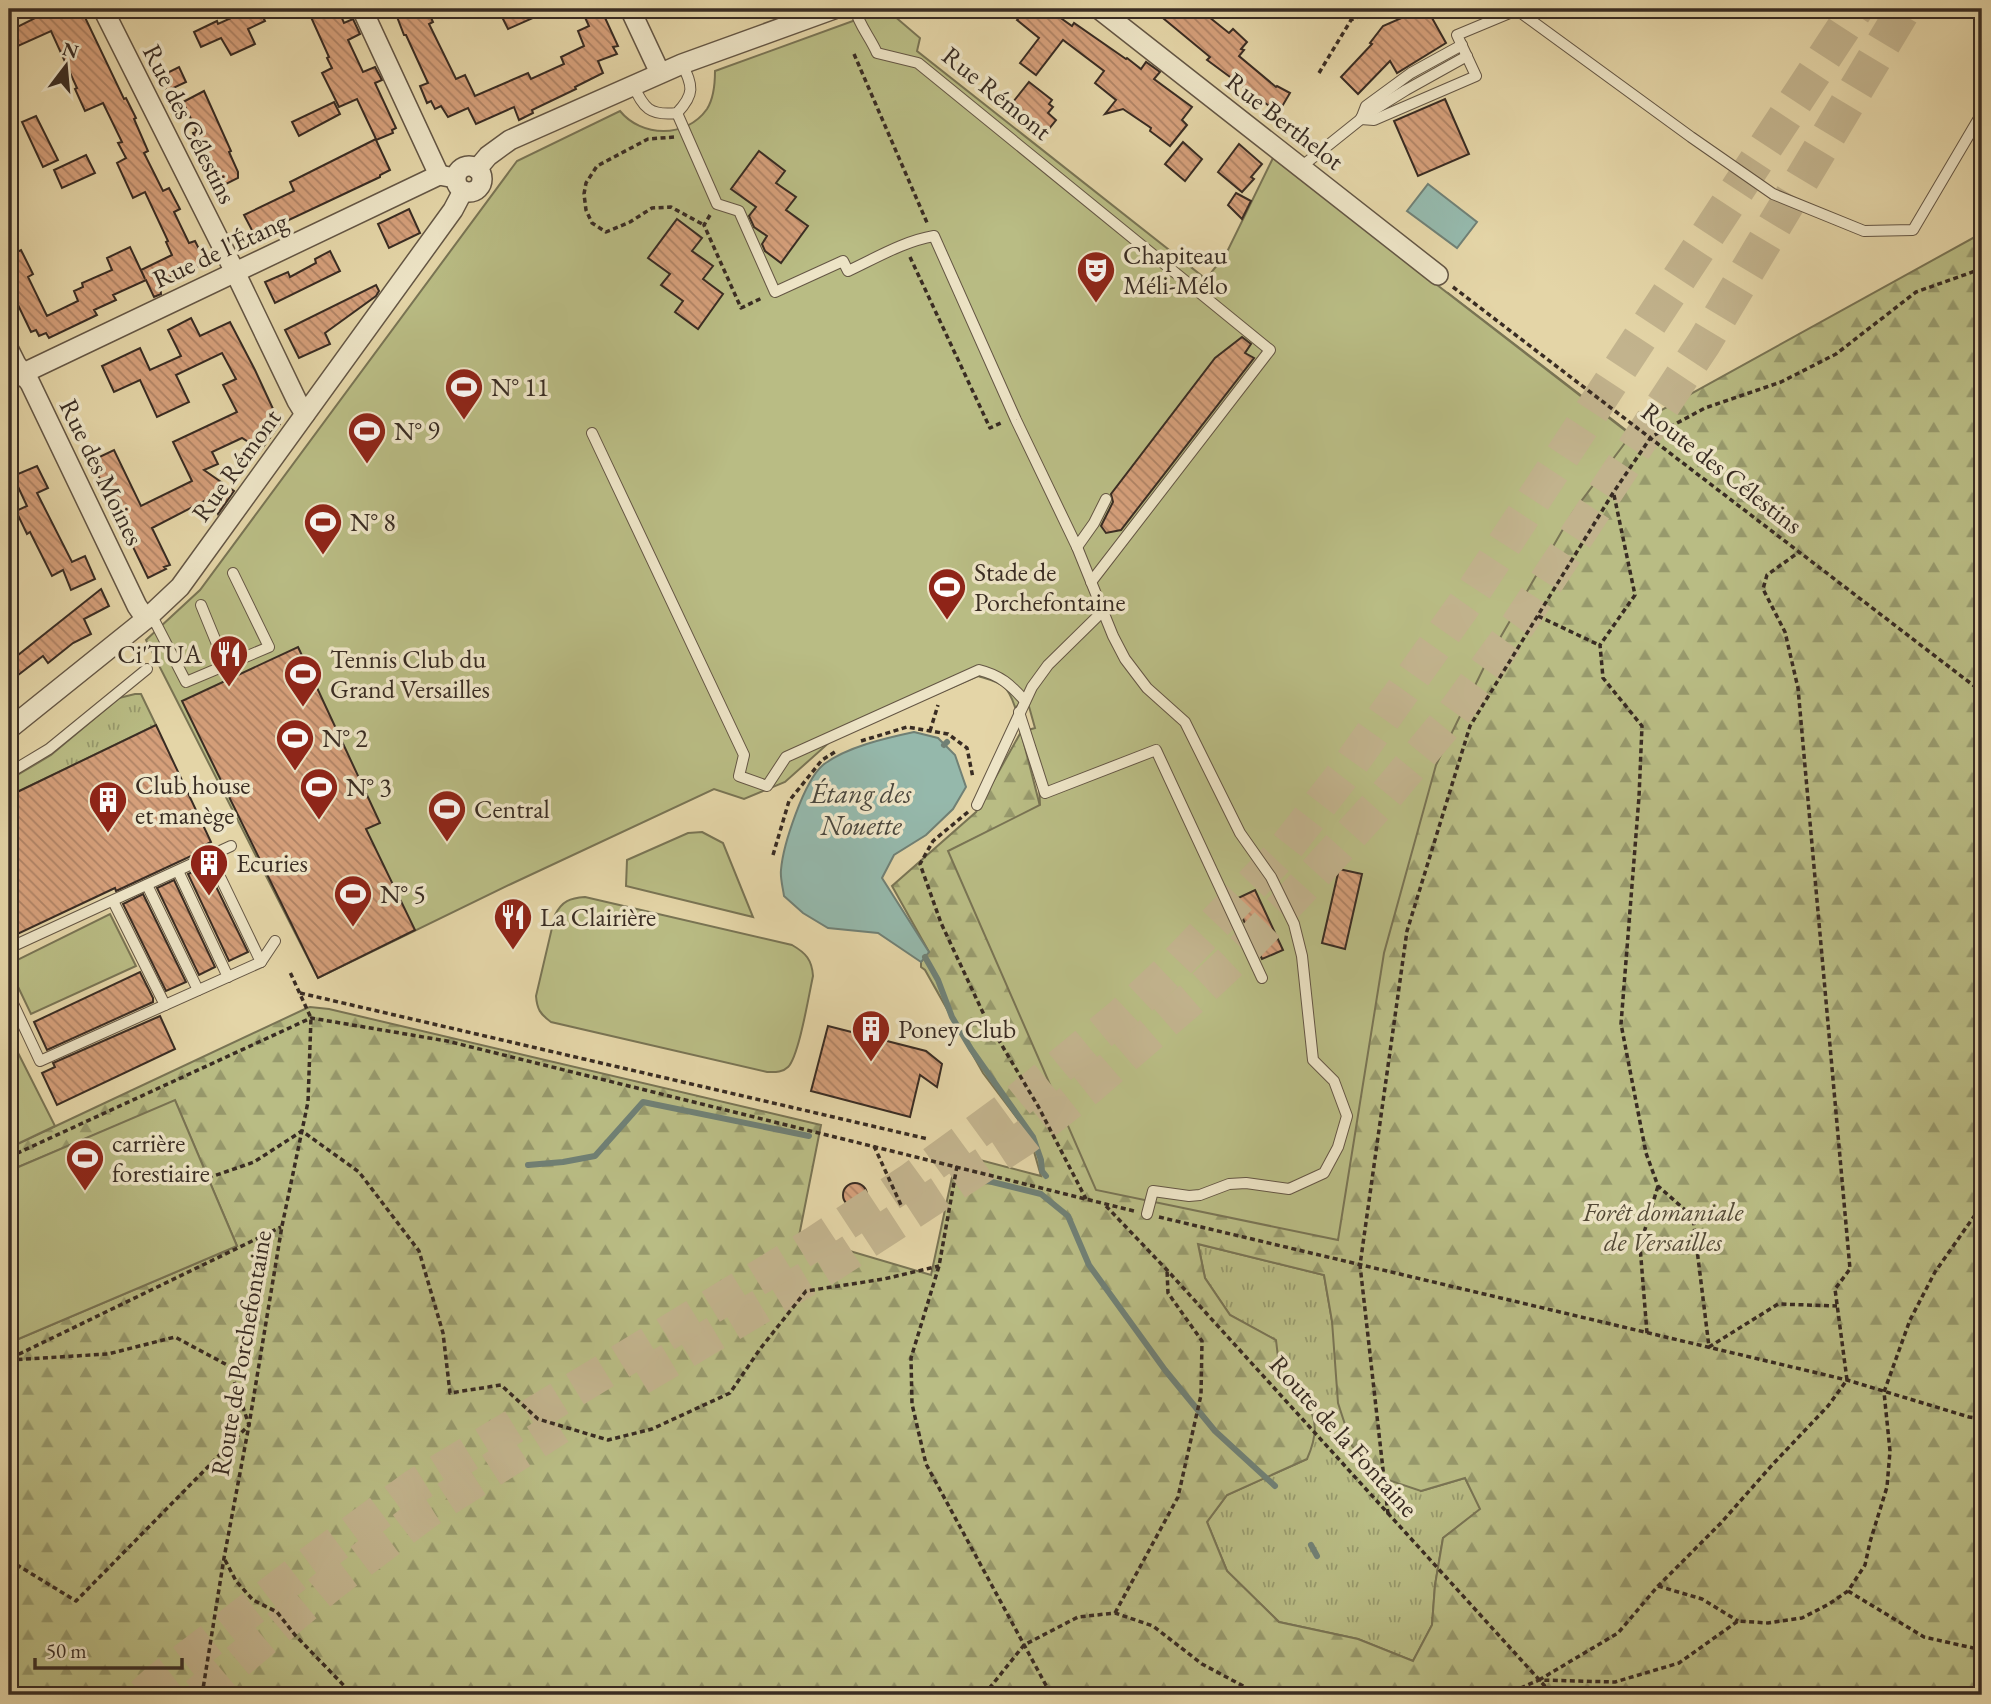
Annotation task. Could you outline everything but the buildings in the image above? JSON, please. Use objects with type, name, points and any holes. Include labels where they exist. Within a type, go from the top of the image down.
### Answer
[{"type":"street","name":"Rue des Célestins","points":[[103,9],[305,414]]},
{"type":"street","points":[[362,9],[452,181]]},
{"type":"street","points":[[630,9],[660,74]]},
{"type":"street","name":"Rue Rémont","points":[[9,729],[180,587],[453,211],[452,181],[475,191],[481,185],[482,178],[477,169],[488,156],[510,140],[682,64],[834,9]]},
{"type":"street","name":"Rue Berthelot","points":[[1099,9],[1438,275]]},
{"type":"street","name":"Rue de l'Étang","points":[[16,377],[235,272],[452,181]]},
{"type":"street","name":"Rue des Moines","points":[[9,350],[16,364],[16,377],[30,383],[137,606],[148,616]]},
{"type":"lane","name":"Rue Rémont","points":[[855,9],[862,29],[868,34],[877,53],[918,63],[1270,350],[1091,582]]},
{"type":"lane","points":[[1371,113],[1476,76],[1457,35],[1517,10],[1690,137],[1773,194],[1864,231],[1913,230],[1982,113]]},
{"type":"lane","points":[[1371,113],[1411,73],[1462,46]]},
{"type":"lane","points":[[1301,167],[1361,118],[1467,56]]},
{"type":"lane","points":[[633,85],[643,105],[652,112],[677,113],[689,98],[691,89],[682,64]]},
{"type":"lane","points":[[677,113],[717,204],[739,211],[775,292],[843,261],[848,271],[905,245],[934,236],[1014,416],[1077,547],[1125,659],[1147,688],[1185,722],[1240,833],[1271,877],[1294,924],[1302,956],[1313,1060],[1334,1081],[1347,1116],[1338,1147],[1324,1174],[1289,1189],[1246,1182],[1229,1184],[1200,1195],[1153,1191],[1147,1214]]},
{"type":"lane","points":[[592,433],[744,755],[739,776],[767,786],[786,757],[979,670],[995,674],[1012,685],[1025,701]]},
{"type":"lane","points":[[1077,547],[1094,523],[1106,499]]},
{"type":"lane","points":[[148,616],[186,682],[269,647],[233,573]]},
{"type":"lane","points":[[201,605],[226,666]]},
{"type":"lane","points":[[977,805],[1032,687],[1048,665],[1103,611]]},
{"type":"lane","points":[[9,773],[49,749],[147,669]]},
{"type":"lane","points":[[1019,712],[1045,793],[1156,750],[1262,978]]},
{"type":"lane","points":[[9,948],[231,846]]},
{"type":"lane","points":[[210,856],[261,962]]},
{"type":"lane","points":[[178,871],[228,977]]},
{"type":"lane","points":[[147,885],[198,990]]},
{"type":"lane","points":[[113,901],[165,1005]]},
{"type":"lane","points":[[9,995],[40,1061],[261,962],[275,940]]},
{"type":"path","points":[[1319,73],[1351,20],[1376,9]]},
{"type":"path","points":[[854,54],[930,230]]},
{"type":"path","points":[[687,134],[667,139],[648,139],[597,166],[586,183],[584,194],[586,210],[592,223],[606,232],[630,222],[652,208],[671,207],[704,225],[741,308],[775,292]]},
{"type":"path","points":[[704,225],[717,204]]},
{"type":"path","points":[[905,245],[990,428]]},
{"type":"path","points":[[1388,1514],[1360,1265],[1408,931],[1471,726],[1613,493],[1651,437],[1705,408],[1781,382],[1836,354],[1916,292],[1982,269]]},
{"type":"path","name":"Route des Célestins","points":[[1438,275],[1982,692]]},
{"type":"path","points":[[1613,493],[1635,595],[1600,645],[1603,678],[1642,726],[1621,1024],[1646,1153],[1658,1186],[1693,1217],[1709,1347]]},
{"type":"path","points":[[1505,1695],[1539,1680],[1618,1633],[1658,1586],[1720,1524],[1828,1406],[1847,1380],[1835,1289],[1850,1269],[1798,688],[1785,632],[1763,589],[1767,575],[1798,552]]},
{"type":"path","points":[[1538,616],[1600,645]]},
{"type":"path","points":[[930,731],[944,686]]},
{"type":"path","points":[[850,744],[907,727],[948,734],[967,748],[977,805],[933,841],[920,864],[941,923],[985,1017],[1038,1106],[1086,1199]]},
{"type":"path","points":[[773,855],[789,801],[822,760],[841,749]]},
{"type":"path","points":[[1982,870],[1978,898],[1982,922]]},
{"type":"path","points":[[289,970],[311,1017]]},
{"type":"path","points":[[300,993],[928,1139]]},
{"type":"path","points":[[9,1157],[311,1017],[447,1041],[1104,1204],[1847,1380],[1982,1419]]},
{"type":"path","name":"Route de Porchefontaine","points":[[202,1695],[282,1226],[308,1102],[311,1017]]},
{"type":"path","points":[[208,1178],[254,1162],[302,1131],[359,1171],[419,1251],[443,1333],[450,1393],[501,1385],[538,1419],[608,1440],[652,1429],[730,1394],[760,1349],[806,1292],[884,1279],[939,1266]]},
{"type":"path","points":[[874,1146],[901,1205]]},
{"type":"path","points":[[957,1166],[939,1266],[911,1358],[912,1404],[926,1464],[1048,1689],[1047,1695]]},
{"type":"path","points":[[1647,1333],[1640,1245],[1658,1186]]},
{"type":"path","name":"Route de la Fontaine","points":[[1104,1204],[1553,1695]]},
{"type":"path","points":[[1658,1586],[1702,1599],[1738,1621],[1768,1623],[1802,1618],[1848,1591],[1865,1565],[1887,1487],[1890,1451],[1884,1392],[1910,1320],[1935,1272],[1982,1205]]},
{"type":"path","points":[[9,1359],[282,1226]]},
{"type":"path","points":[[1115,1613],[1178,1497],[1201,1395],[1202,1341],[1168,1293],[1167,1270]]},
{"type":"path","points":[[1709,1347],[1778,1304],[1837,1306]]},
{"type":"path","points":[[9,1359],[108,1354],[175,1336],[229,1366],[249,1425],[76,1601],[9,1560]]},
{"type":"path","points":[[224,1558],[236,1581],[253,1600],[277,1612],[295,1635],[353,1695]]},
{"type":"path","points":[[1848,1591],[1924,1637],[1982,1650]]},
{"type":"path","points":[[984,1695],[1024,1645],[1078,1616],[1115,1613],[1153,1626],[1202,1664],[1260,1695]]},
{"type":"path","points":[[1539,1680],[1615,1682],[1679,1663],[1738,1621]]},
{"type":"green space","name":"Stade de Porchefontaine","points":[[886,9],[920,38],[917,51],[1206,279],[1226,254],[1273,158],[1631,435],[1573,512],[1489,657],[1436,765],[1384,953],[1338,1240],[1096,1190],[948,851],[1040,805],[1039,783],[1021,732],[1035,728],[1028,703],[1015,707],[1002,685],[978,676],[833,739],[785,782],[744,799],[714,789],[318,978],[146,640],[200,590],[517,161],[620,111],[629,120],[651,130],[676,130],[688,126],[698,119],[709,105],[714,90],[715,71]]},
{"type":"green space","name":"Forêt domaniale de Versailles","points":[[1982,233],[1982,1695],[9,1695],[9,1343],[237,1246],[175,1101],[9,1171],[9,1148],[307,1008],[329,1009],[821,1125],[799,1236],[931,1275],[957,1154],[1041,1176],[1029,1134],[983,1073],[921,967],[921,962],[929,952],[892,886],[976,812],[1021,732],[1040,806],[949,851],[1105,1178],[1448,293],[1631,434],[1647,418]],"holes":[[[1198,1244],[1324,1275],[1332,1321],[1338,1403],[1352,1446],[1379,1477],[1421,1491],[1465,1478],[1480,1509],[1443,1538],[1432,1625],[1413,1661],[1358,1639],[1279,1622],[1227,1571],[1207,1522],[1227,1495],[1307,1459],[1315,1423],[1309,1409],[1292,1394],[1285,1382],[1276,1340],[1230,1315],[1205,1278]]]},
{"type":"green space","points":[[141,694],[156,725],[9,796],[9,780],[51,755],[119,698]]},
{"type":"green space","points":[[702,832],[723,843],[753,917],[626,886],[627,860],[688,833]]},
{"type":"green space","points":[[585,897],[792,945],[801,951],[810,961],[813,976],[800,1038],[788,1067],[781,1071],[767,1072],[547,1019],[540,1011],[536,996],[555,915],[567,901]]},
{"type":"green space","points":[[110,914],[136,966],[31,1014],[9,964]]},
{"type":"green space","points":[[9,1035],[55,1126],[9,1148]]},
{"type":"green space","points":[[175,1100],[237,1246],[9,1343],[9,1171]]},
{"type":"green space","points":[[1198,1244],[1324,1275],[1332,1321],[1421,1491],[1465,1478],[1481,1509],[1443,1538],[1432,1625],[1413,1661],[1358,1639],[1279,1622],[1227,1571],[1207,1522],[1227,1495],[1307,1459],[1307,1405],[1290,1393],[1278,1362],[1275,1340],[1230,1315],[1205,1278]]},
{"type":"water","points":[[1428,184],[1477,222],[1457,248],[1407,211]]},
{"type":"water","name":"Étang des Nouette","points":[[914,732],[938,738],[955,755],[966,787],[953,809],[926,835],[894,855],[882,878],[929,952],[921,962],[878,933],[828,928],[803,913],[784,896],[781,873],[796,814],[809,785],[823,765],[855,748]]},
{"type":"waterway","points":[[944,745],[947,742]]},
{"type":"waterway","points":[[925,957],[938,980],[952,1017],[971,1049],[1033,1137],[1042,1171],[1046,1176]]},
{"type":"waterway","points":[[528,1165],[595,1156],[643,1102],[809,1136]]},
{"type":"waterway","points":[[964,1175],[1041,1194],[1068,1216],[1089,1265],[1165,1370],[1215,1431],[1275,1486]]},
{"type":"waterway","points":[[1311,1545],[1317,1556]]},
{"type":"tunnel","points":[[143,1695],[307,1566],[414,1487],[814,1244],[911,1180],[1008,1109],[1121,1016],[1170,970],[1281,854],[1345,772],[1471,595],[1856,9]]},
{"type":"tunnel","points":[[640,1378],[832,1264],[1023,1139],[1088,1088],[1192,998],[1241,952],[1300,890],[1383,799],[1452,716],[1518,625],[1704,343],[1904,9]]},
{"type":"tunnel","points":[[197,1695],[329,1585],[427,1511],[559,1427]]},
{"type":"place","name":"Chapiteau Méli-Mélo","points":[[1096,304]]},
{"type":"place","name":"N° 11","points":[[464,421]]},
{"type":"place","name":"N° 9","points":[[367,465]]},
{"type":"place","name":"N° 8","points":[[323,556]]},
{"type":"place","name":"Stade de Porchefontaine","points":[[947,621]]},
{"type":"place","name":"Ci'TUA","points":[[229,688]]},
{"type":"place","name":"Tennis Club du Grand Versailles","points":[[303,708]]},
{"type":"place","name":"N° 2","points":[[295,772]]},
{"type":"place","name":"N° 3","points":[[319,821]]},
{"type":"place","name":"Club house et manège","points":[[108,834]]},
{"type":"place","name":"Central","points":[[447,843]]},
{"type":"place","name":"Ecuries","points":[[209,897]]},
{"type":"place","name":"N° 5","points":[[353,928]]},
{"type":"place","name":"La Clairière","points":[[513,951]]},
{"type":"place","name":"Poney Club","points":[[871,1063]]},
{"type":"place","name":"carrière forestiaire","points":[[85,1192]]}]
